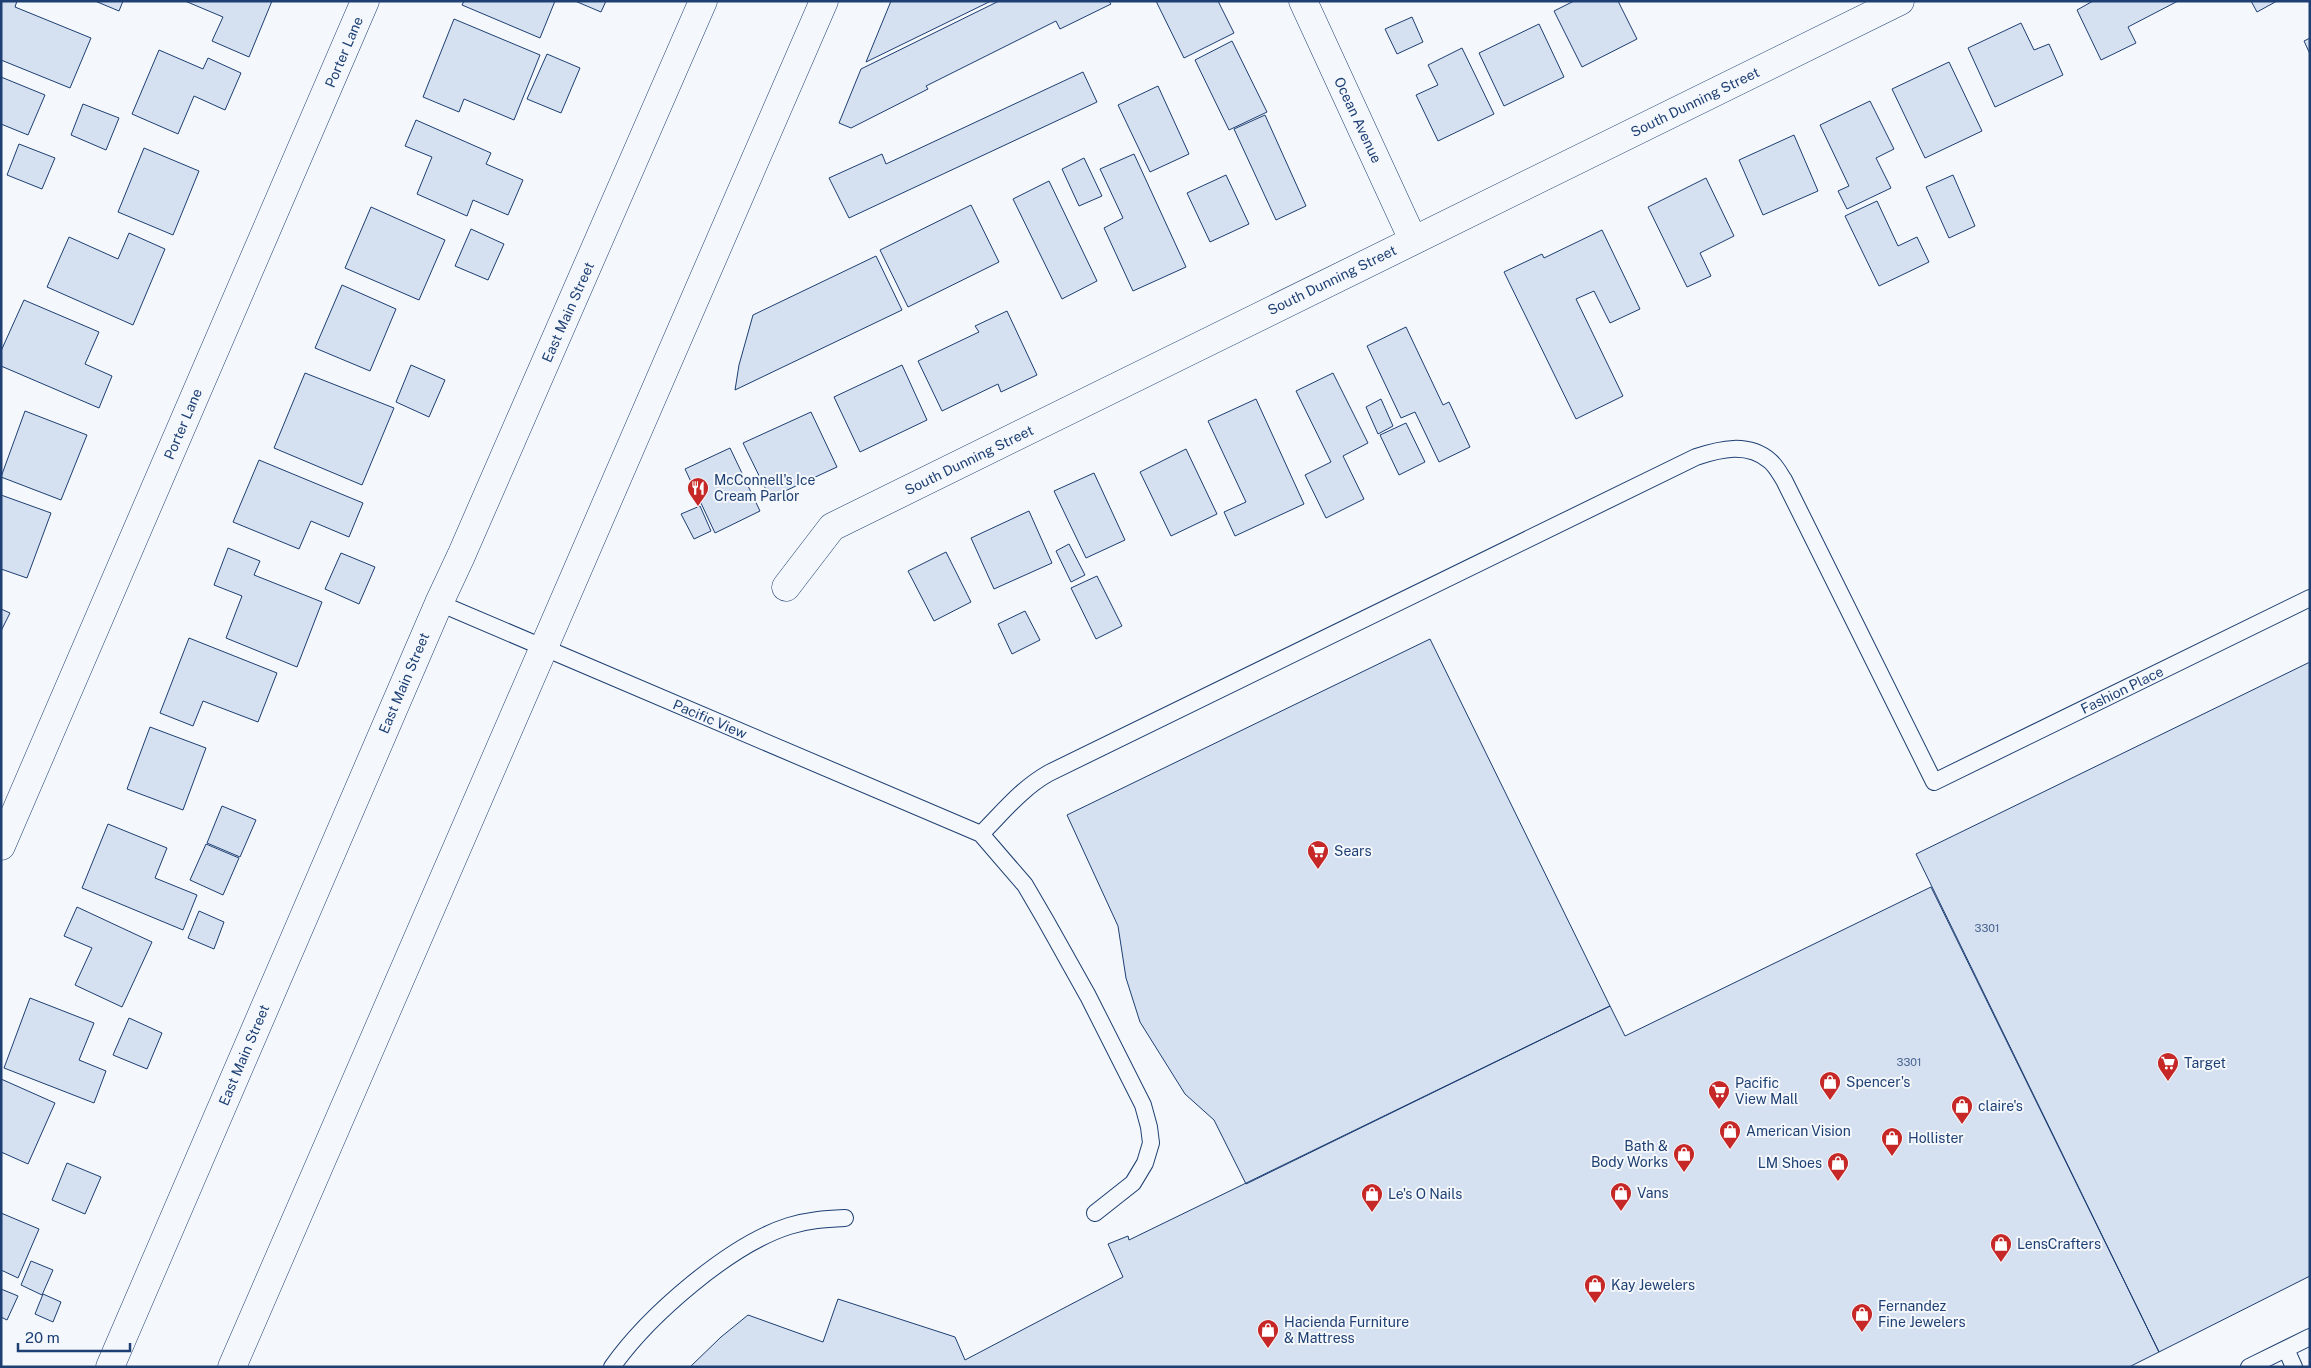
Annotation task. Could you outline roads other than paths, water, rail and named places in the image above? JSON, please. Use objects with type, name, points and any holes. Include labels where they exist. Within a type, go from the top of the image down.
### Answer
[{"type":"main road","name":"Porter Lane","points":[[1,846],[366,1]]},
{"type":"main road","name":"East Main Street","points":[[110,1367],[439,604],[462,556],[704,1]]},
{"type":"main road","points":[[232,1367],[824,1]]},
{"type":"main road","name":"Ocean Avenue","points":[[1303,1],[1413,240]]},
{"type":"main road","name":"South Dunning Street","points":[[786,587],[832,527],[1900,1]]},
{"type":"lane","name":"Fashion Place","points":[[981,834],[1034,781],[1049,773],[1696,456],[1722,448],[1751,450],[1770,461],[1784,480],[1934,782],[2310,598]]},
{"type":"lane","name":"Pacific View","points":[[439,604],[981,834]]},
{"type":"lane","points":[[981,834],[1025,885],[1046,921],[1088,996],[1143,1105],[1150,1127],[1151,1143],[1145,1163],[1133,1183],[1095,1213]]},
{"type":"lane","points":[[612,1367],[645,1327],[694,1283],[754,1241],[787,1226],[814,1219],[845,1218]]},
{"type":"lane","points":[[2249,1367],[2310,1337]]},
{"type":"lane","points":[[2286,1349],[2294,1367]]},
{"type":"place","name":"McConnell's Ice Cream Parlor","points":[[698,507]]},
{"type":"place","name":"Sears","points":[[1318,870]]},
{"type":"place","name":"Target","points":[[2168,1082]]},
{"type":"place","name":"Spencer's","points":[[1830,1101]]},
{"type":"place","name":"Pacific View Mall","points":[[1719,1110]]},
{"type":"place","name":"claire's","points":[[1962,1125]]},
{"type":"place","name":"American Vision","points":[[1730,1150]]},
{"type":"place","name":"Hollister","points":[[1892,1157]]},
{"type":"place","name":"Bath & Body Works","points":[[1684,1173]]},
{"type":"place","name":"LM Shoes","points":[[1838,1182]]},
{"type":"place","name":"Vans","points":[[1621,1212]]},
{"type":"place","name":"Le's O Nails","points":[[1372,1213]]},
{"type":"place","name":"LensCrafters","points":[[2001,1263]]},
{"type":"place","name":"Kay Jewelers","points":[[1595,1304]]},
{"type":"place","name":"Fernandez Fine Jewelers","points":[[1862,1333]]},
{"type":"place","name":"Hacienda Furniture & Mattress","points":[[1268,1349]]}]
